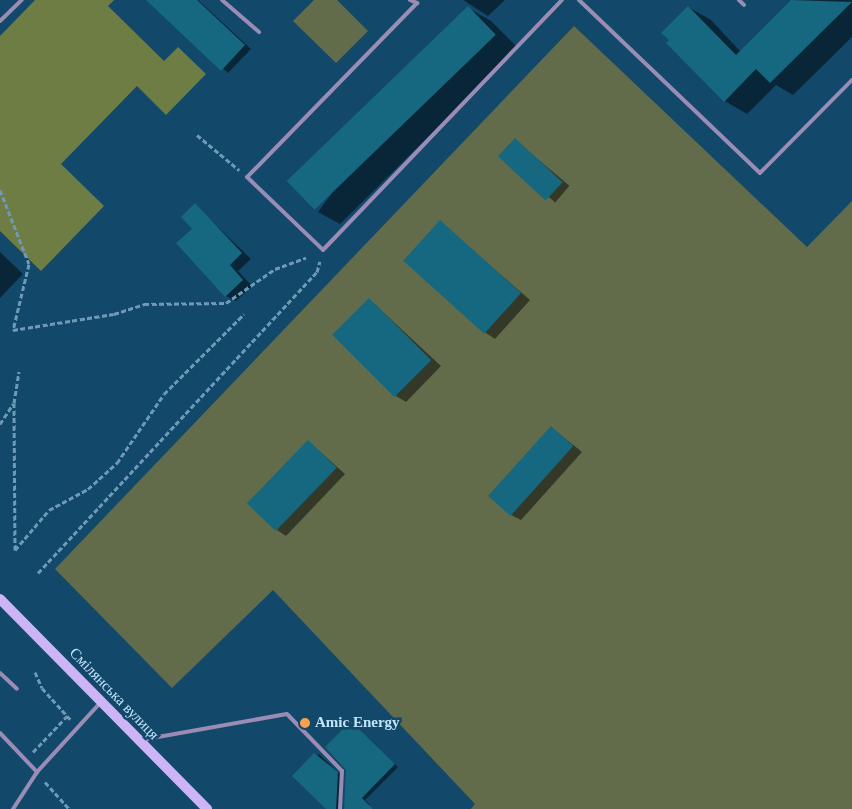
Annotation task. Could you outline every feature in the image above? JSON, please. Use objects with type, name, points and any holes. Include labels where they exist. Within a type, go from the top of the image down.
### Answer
[{"type":"main road","name":"Смілянська вулиця","points":[[0,599],[137,741],[206,809]]},
{"type":"lane","points":[[0,21],[22,0]]},
{"type":"lane","points":[[222,0],[260,32]]},
{"type":"lane","points":[[410,0],[417,3],[247,177],[323,250],[562,0]]},
{"type":"lane","points":[[579,0],[760,173],[852,80]]},
{"type":"lane","points":[[739,0],[744,5]]},
{"type":"lane","points":[[0,672],[17,689]]},
{"type":"lane","points":[[13,809],[36,772],[78,729],[101,702]]},
{"type":"lane","points":[[137,741],[287,714],[342,772],[340,809]]},
{"type":"lane","points":[[0,733],[36,772]]},
{"type":"path","points":[[197,134],[247,177]]},
{"type":"path","points":[[0,190],[29,264],[13,330],[114,314],[144,304],[226,303],[267,274],[306,258]]},
{"type":"path","points":[[38,573],[317,272],[323,250]]},
{"type":"path","points":[[19,371],[14,403],[15,550],[49,510],[88,489],[116,463],[164,394],[244,314]]},
{"type":"path","points":[[0,424],[14,403]]},
{"type":"path","points":[[35,672],[42,688],[78,729]]},
{"type":"path","points":[[26,760],[67,716]]},
{"type":"path","points":[[36,772],[69,809]]},
{"type":"green space","points":[[35,0],[114,0],[108,6],[164,61],[178,47],[206,74],[166,115],[137,86],[61,164],[104,206],[41,271],[0,231],[0,36]]},
{"type":"green space","points":[[314,0],[337,0],[368,31],[336,63],[293,21]]},
{"type":"green space","points":[[574,26],[807,247],[852,201],[852,809],[471,809],[475,804],[273,590],[172,688],[55,569]]},
{"type":"building","points":[[146,0],[197,0],[245,45],[221,71]]},
{"type":"building","points":[[791,0],[852,2],[770,83],[756,69],[724,102],[666,43],[669,40],[661,33],[688,6],[736,55]]},
{"type":"building","points":[[468,6],[496,35],[315,210],[287,181]]},
{"type":"building","points":[[515,138],[563,182],[545,201],[498,156]]},
{"type":"building","points":[[195,203],[242,253],[230,265],[243,280],[225,297],[176,243],[192,229],[181,217]]},
{"type":"building","points":[[440,220],[521,293],[484,334],[403,261]]},
{"type":"building","points":[[369,298],[431,360],[394,397],[332,335]]},
{"type":"building","points":[[551,426],[573,446],[510,516],[488,496]]},
{"type":"building","points":[[308,440],[337,468],[276,531],[247,503]]},
{"type":"building","points":[[351,721],[395,764],[362,798],[373,809],[344,809],[346,770],[325,747]]},
{"type":"building","points":[[314,753],[338,772],[336,809],[326,809],[292,776]]},
{"type":"place","name":"Amic Energy","points":[[305,723]]}]
